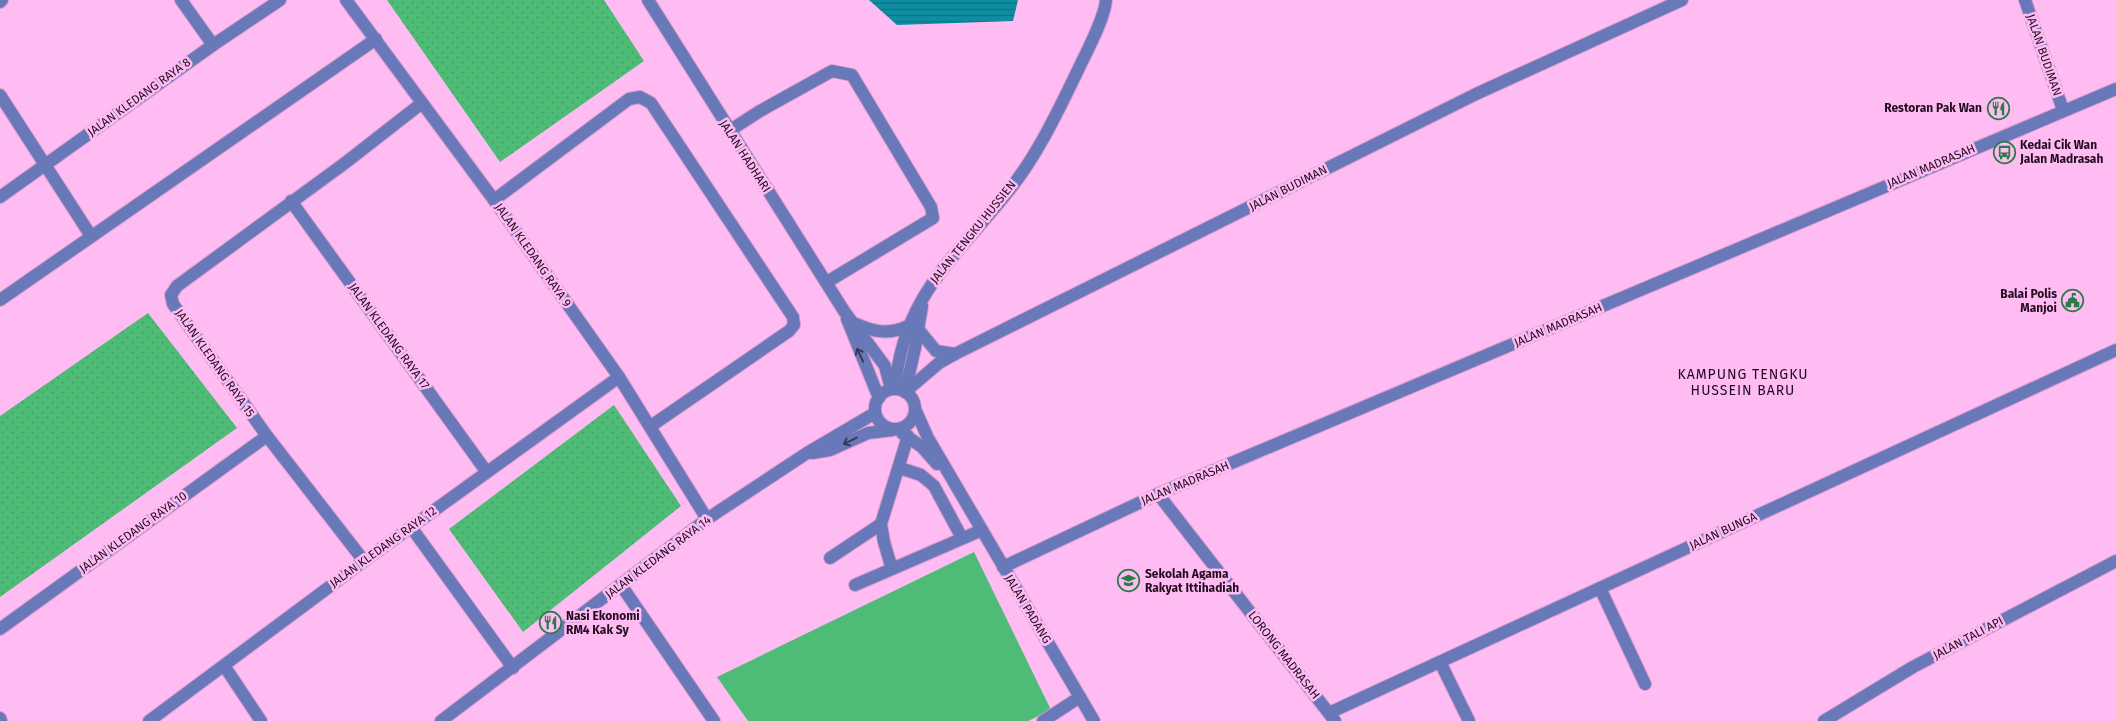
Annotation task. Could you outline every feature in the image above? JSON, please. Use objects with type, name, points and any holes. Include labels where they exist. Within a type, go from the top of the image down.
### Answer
[{"type":"street","points":[[181,0],[213,45]]},
{"type":"street","name":"JALAN KLEDANG RAYA 8","points":[[0,197],[213,45],[280,0]]},
{"type":"street","name":"JALAN KLEDANG RAYA 9","points":[[346,0],[494,200],[619,377],[708,519]]},
{"type":"street","name":"JALAN HADHARI","points":[[648,0],[844,311],[885,366],[897,390]]},
{"type":"street","name":"JALAN BUDIMAN","points":[[897,390],[955,354],[1476,94],[1682,0]]},
{"type":"street","name":"JALAN BUDIMAN","points":[[2025,0],[2063,110]]},
{"type":"street","name":"JALAN TENGKU HUSSIEN","points":[[913,328],[924,293],[953,255],[1011,188],[1053,123],[1110,2]]},
{"type":"street","points":[[0,300],[376,39]]},
{"type":"street","points":[[729,131],[760,111],[832,71],[852,75],[931,207],[933,218],[827,282]]},
{"type":"street","name":"JALAN MADRASAH","points":[[1003,567],[1158,494],[2116,89]]},
{"type":"street","points":[[2102,94],[2116,95]]},
{"type":"street","points":[[0,95],[44,166],[91,236]]},
{"type":"street","points":[[494,200],[629,99],[640,97],[650,103],[793,317],[794,325],[789,331],[651,426]]},
{"type":"street","name":"JALAN KLEDANG RAYA 15","points":[[364,561],[267,436],[173,304],[171,295],[177,286],[422,103]]},
{"type":"street","name":"JALAN KLEDANG RAYA 17","points":[[291,201],[486,471]]},
{"type":"street","name":"JALAN HADHARI","points":[[844,311],[852,337],[878,398]]},
{"type":"street","points":[[853,323],[882,332],[896,332],[913,328]]},
{"type":"street","points":[[913,328],[936,351],[955,354]]},
{"type":"street","points":[[897,390],[913,328]]},
{"type":"street","name":"JALAN BUNGA","points":[[1332,717],[1440,662],[2116,350]]},
{"type":"street","name":"JALAN KLEDANG RAYA 12","points":[[149,721],[225,667],[486,471],[619,377]]},
{"type":"street","points":[[897,390],[878,398],[875,413],[883,426],[900,432]]},
{"type":"street","points":[[892,569],[884,542],[882,524],[900,468],[900,432],[911,422],[915,408],[912,399],[897,390]]},
{"type":"street","name":"JALAN PADANG","points":[[915,408],[928,438],[1094,721]]},
{"type":"street","name":"JALAN KLEDANG RAYA 14","points":[[441,721],[708,519],[807,453],[875,413]]},
{"type":"street","name":"JALAN PADANG","points":[[900,432],[935,461],[962,496]]},
{"type":"street","name":"JALAN KLEDANG RAYA 14","points":[[807,453],[815,454],[830,450],[868,433],[900,432]]},
{"type":"street","name":"JALAN KLEDANG RAYA 10","points":[[0,628],[267,436]]},
{"type":"street","points":[[900,468],[920,475],[934,486],[962,538]]},
{"type":"street","name":"LORONG MADRASAH","points":[[1158,494],[1332,717]]},
{"type":"street","points":[[830,558],[882,524]]},
{"type":"street","points":[[411,527],[513,668]]},
{"type":"street","points":[[855,585],[982,530]]},
{"type":"street","name":"JALAN TALI API","points":[[1824,721],[1913,667],[2116,561]]},
{"type":"street","points":[[621,585],[714,721]]},
{"type":"street","points":[[1600,588],[1645,684]]},
{"type":"street","points":[[1440,662],[1469,721]]},
{"type":"street","points":[[225,667],[261,721]]},
{"type":"street","points":[[1044,721],[1080,698]]},
{"type":"green space","points":[[387,0],[604,0],[644,61],[500,162]]},
{"type":"green space","points":[[148,313],[237,428],[0,597],[0,416]]},
{"type":"green space","points":[[614,405],[681,506],[523,632],[449,529]]},
{"type":"green space","points":[[974,552],[1051,710],[1028,721],[748,721],[717,677]]},
{"type":"shaded area","points":[[869,0],[1018,0],[1013,21],[897,25]]},
{"type":"place","name":"Restoran Pak Wan","points":[[1998,108]]},
{"type":"place","name":"Kedai Cik Wan Jalan Madrasah","points":[[2004,152]]},
{"type":"place","name":"Balai Polis Manjoi","points":[[2073,301]]},
{"type":"place","name":"Sekolah Agama Rakyat Ittihadiah","points":[[1129,581]]},
{"type":"place","name":"Nasi Ekonomi RM4 Kak Sy","points":[[550,623]]},
{"type":"district","name":"KAMPUNG TENGKU HUSSEIN BARU","points":[[1743,382]]}]
